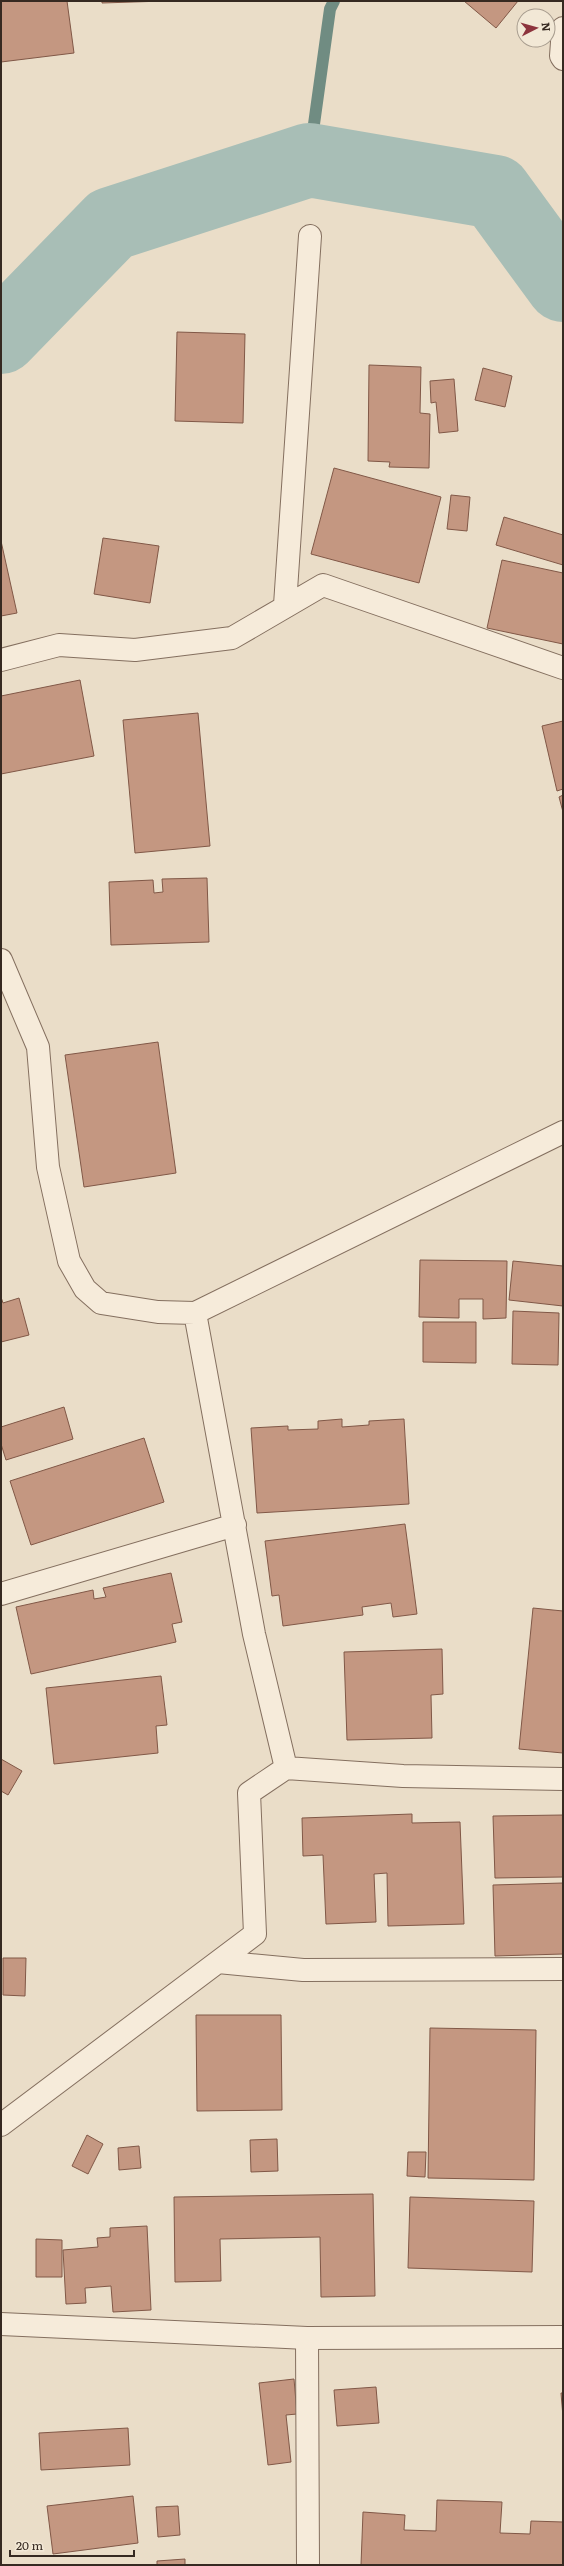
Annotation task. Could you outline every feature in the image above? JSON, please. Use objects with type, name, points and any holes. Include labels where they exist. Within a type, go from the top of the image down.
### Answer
[{"type":"street","points":[[563,28],[561,56],[563,59]]},
{"type":"street","points":[[285,605],[310,236]]},
{"type":"street","points":[[1,660],[59,645],[135,650],[232,638],[285,605],[324,585],[563,668]]},
{"type":"street","points":[[1,960],[38,1047],[48,1167],[69,1261],[85,1289],[101,1303],[158,1312],[195,1313],[563,1132]]},
{"type":"street","points":[[195,1313],[254,1634],[286,1768]]},
{"type":"street","points":[[1,1594],[235,1525]]},
{"type":"street","points":[[1,2125],[255,1934],[249,1793],[286,1768],[403,1776],[563,1779]]},
{"type":"street","points":[[218,1962],[303,1970],[563,1969]]},
{"type":"street","points":[[1,2324],[307,2338],[563,2337]]},
{"type":"street","points":[[307,2338],[308,2565]]},
{"type":"building","points":[[1,1],[67,1],[74,53],[1,62]]},
{"type":"building","points":[[102,1],[164,1],[102,3]]},
{"type":"building","points":[[464,1],[518,1],[496,28]]},
{"type":"building","points":[[177,332],[245,334],[243,423],[175,421]]},
{"type":"building","points":[[369,365],[421,367],[420,413],[430,414],[429,468],[389,467],[390,462],[368,461]]},
{"type":"building","points":[[483,368],[512,376],[505,407],[475,400]]},
{"type":"building","points":[[454,379],[458,431],[439,433],[436,402],[431,403],[430,381]]},
{"type":"building","points":[[334,468],[441,497],[419,583],[311,554]]},
{"type":"building","points":[[451,495],[470,497],[467,531],[447,529]]},
{"type":"building","points":[[504,517],[563,535],[563,565],[496,545]]},
{"type":"building","points":[[103,538],[159,546],[150,603],[94,594]]},
{"type":"building","points":[[1,541],[17,613],[1,616]]},
{"type":"building","points":[[502,560],[563,573],[563,644],[487,628]]},
{"type":"building","points":[[80,680],[94,756],[1,774],[1,696]]},
{"type":"building","points":[[198,713],[210,846],[135,853],[123,720]]},
{"type":"building","points":[[563,721],[563,789],[557,791],[542,726]]},
{"type":"building","points":[[563,795],[563,812],[559,797]]},
{"type":"building","points":[[207,878],[209,942],[111,945],[109,882],[153,880],[154,893],[163,892],[162,879]]},
{"type":"building","points":[[158,1042],[176,1173],[84,1187],[65,1055]]},
{"type":"building","points":[[420,1260],[507,1261],[506,1318],[483,1319],[483,1299],[459,1299],[459,1318],[419,1317]]},
{"type":"building","points":[[513,1261],[563,1266],[563,1306],[509,1300]]},
{"type":"building","points":[[1,1297],[3,1303],[19,1298],[29,1335],[1,1342]]},
{"type":"building","points":[[513,1311],[559,1313],[558,1365],[512,1364]]},
{"type":"building","points":[[423,1322],[476,1322],[476,1363],[423,1362]]},
{"type":"building","points":[[64,1407],[73,1439],[6,1460],[1,1444],[1,1427]]},
{"type":"building","points":[[342,1419],[342,1427],[369,1425],[369,1421],[404,1419],[409,1504],[257,1513],[251,1428],[288,1426],[288,1430],[318,1429],[318,1421]]},
{"type":"building","points":[[144,1438],[164,1502],[31,1545],[10,1481]]},
{"type":"building","points":[[405,1524],[417,1614],[393,1617],[391,1603],[362,1607],[363,1615],[283,1626],[279,1595],[272,1596],[265,1541]]},
{"type":"building","points":[[171,1573],[182,1622],[172,1624],[176,1642],[31,1674],[16,1607],[93,1590],[94,1599],[106,1597],[103,1588]]},
{"type":"building","points":[[533,1608],[563,1611],[563,1753],[519,1749]]},
{"type":"building","points":[[442,1649],[443,1694],[431,1695],[432,1738],[347,1740],[344,1652]]},
{"type":"building","points":[[161,1676],[167,1725],[156,1726],[158,1753],[54,1764],[46,1688]]},
{"type":"building","points":[[1,1759],[22,1771],[8,1795],[1,1791]]},
{"type":"building","points":[[412,1814],[412,1823],[460,1822],[464,1924],[388,1926],[387,1873],[374,1874],[376,1922],[326,1924],[323,1855],[303,1856],[302,1818]]},
{"type":"building","points":[[563,1815],[563,1877],[495,1878],[493,1816]]},
{"type":"building","points":[[563,1883],[563,1954],[495,1956],[493,1885]]},
{"type":"building","points":[[3,1958],[26,1958],[25,1996],[3,1995]]},
{"type":"building","points":[[196,2015],[281,2015],[282,2110],[197,2111]]},
{"type":"building","points":[[430,2028],[536,2030],[534,2180],[428,2178]]},
{"type":"building","points":[[87,2135],[103,2144],[88,2174],[72,2166]]},
{"type":"building","points":[[277,2139],[278,2171],[251,2172],[250,2140]]},
{"type":"building","points":[[139,2146],[141,2168],[119,2170],[118,2148]]},
{"type":"building","points":[[408,2152],[426,2152],[425,2177],[407,2176]]},
{"type":"building","points":[[373,2194],[375,2296],[321,2297],[320,2237],[220,2239],[221,2281],[175,2282],[174,2197]]},
{"type":"building","points":[[410,2197],[534,2201],[532,2272],[408,2268]]},
{"type":"building","points":[[147,2226],[151,2310],[113,2312],[111,2286],[85,2288],[86,2303],[66,2304],[63,2250],[98,2247],[97,2238],[110,2237],[110,2228]]},
{"type":"building","points":[[36,2239],[62,2240],[62,2277],[36,2277]]},
{"type":"building","points":[[294,2379],[297,2414],[286,2415],[291,2462],[268,2465],[259,2383]]},
{"type":"building","points":[[376,2387],[379,2423],[337,2426],[334,2390]]},
{"type":"building","points":[[561,2393],[563,2393],[563,2417]]},
{"type":"building","points":[[128,2428],[130,2465],[41,2470],[39,2433]]},
{"type":"building","points":[[133,2496],[138,2543],[53,2554],[47,2506]]},
{"type":"building","points":[[437,2500],[502,2502],[500,2533],[530,2534],[531,2521],[563,2522],[563,2565],[361,2565],[363,2512],[405,2515],[404,2530],[436,2531]]},
{"type":"building","points":[[178,2506],[180,2535],[158,2537],[156,2507]]},
{"type":"building","points":[[185,2559],[185,2565],[157,2565],[157,2561]]},
{"type":"waterway","points":[[309,160],[330,9],[334,1]]},
{"type":"waterway","points":[[1,337],[111,224],[309,160],[495,192],[563,285]]}]
